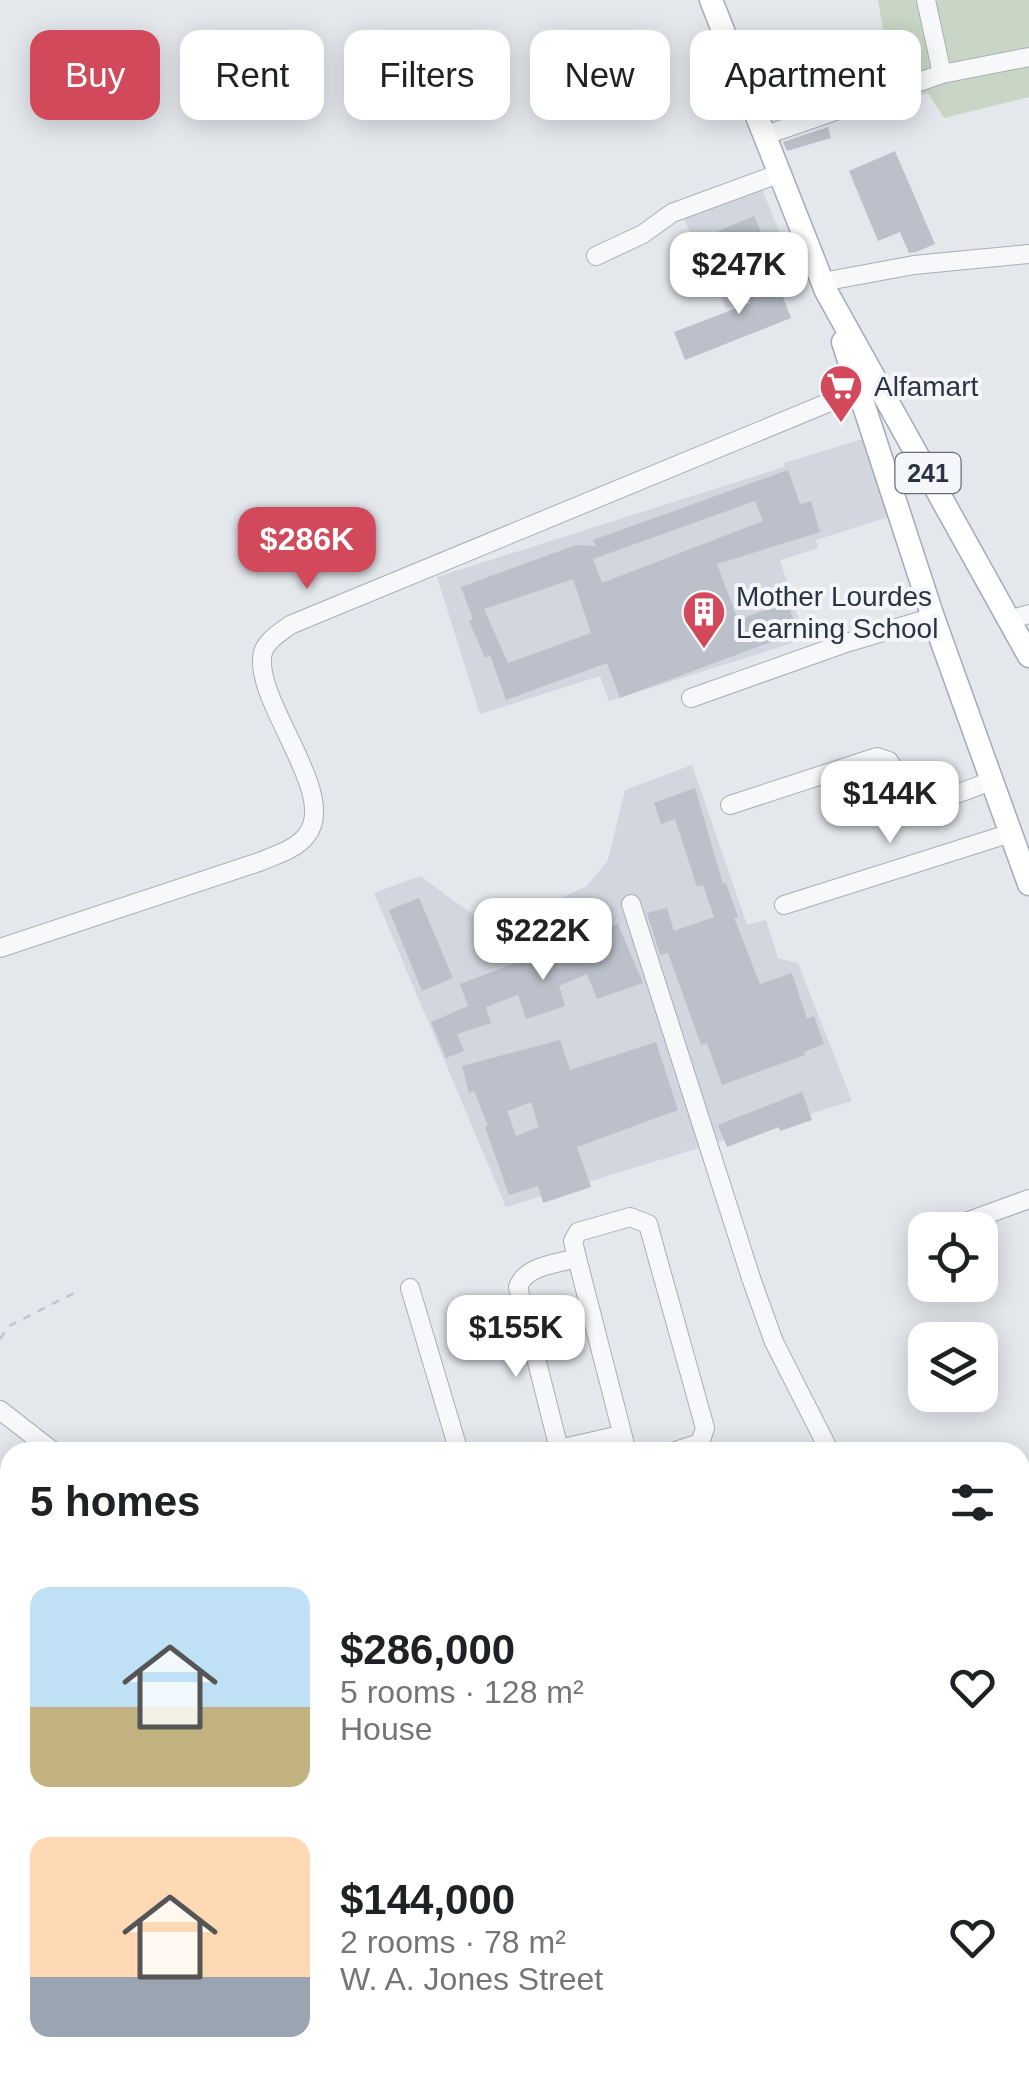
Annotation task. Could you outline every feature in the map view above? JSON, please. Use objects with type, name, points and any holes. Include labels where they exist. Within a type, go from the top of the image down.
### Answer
[{"type":"main road","name":"241","points":[[711,0],[824,286],[1019,617],[1029,656]]},
{"type":"main road","points":[[824,286],[933,617],[1029,884]]},
{"type":"street","points":[[926,0],[942,74]]},
{"type":"street","points":[[762,136],[942,74],[1029,57]]},
{"type":"street","points":[[596,256],[643,234],[672,213],[778,174]]},
{"type":"street","points":[[824,286],[914,265],[1029,254]]},
{"type":"street","points":[[0,948],[259,862],[296,846],[307,836],[313,819],[310,792],[265,678],[262,656],[267,643],[290,625],[859,390]]},
{"type":"street","points":[[691,698],[933,617]]},
{"type":"street","points":[[730,805],[876,757],[889,761],[912,797],[920,800],[936,800],[991,782]]},
{"type":"street","points":[[784,905],[1010,833]]},
{"type":"street","points":[[631,904],[752,1282],[774,1342],[825,1442]]},
{"type":"street","points":[[993,1212],[1029,1199]]},
{"type":"street","points":[[623,1442],[573,1241],[578,1232],[630,1217],[648,1224],[704,1428],[700,1442]]},
{"type":"street","points":[[550,1442],[518,1288],[532,1270],[577,1258]]},
{"type":"street","points":[[410,1288],[456,1442]]},
{"type":"street","points":[[0,1410],[41,1442]]},
{"type":"path","points":[[0,1339],[8,1326],[78,1291]]},
{"type":"shaded area","points":[[760,184],[799,281],[726,308],[681,213]]},
{"type":"shaded area","points":[[866,438],[891,516],[816,540],[818,548],[780,560],[805,639],[609,701],[600,676],[480,714],[437,577]]},
{"type":"shaded area","points":[[692,765],[747,925],[766,920],[778,958],[798,963],[852,1101],[506,1207],[374,893],[420,876],[493,929],[587,886],[608,860],[625,790]]},
{"type":"green space","points":[[878,0],[1029,0],[1029,97],[944,118],[928,93],[921,95],[921,30],[883,30]]},
{"type":"green space","points":[[782,120],[837,120],[777,138],[773,123]]},
{"type":"building","points":[[828,127],[831,138],[787,151],[783,142]]},
{"type":"building","points":[[895,151],[935,244],[916,252],[909,253],[900,232],[878,241],[849,171]]},
{"type":"building","points":[[754,216],[763,236],[716,256],[707,236]]},
{"type":"building","points":[[772,267],[785,281],[778,284],[791,318],[685,360],[674,332],[750,303],[741,280]]},
{"type":"building","points":[[788,470],[800,504],[811,501],[820,532],[717,564],[738,620],[787,602],[798,632],[620,698],[607,663],[506,700],[490,655],[485,658],[469,621],[473,619],[461,587],[576,545],[596,546],[593,540]],"holes":[[[755,501],[763,521],[602,583],[593,559]],[[573,579],[591,633],[508,663],[484,609]]]},
{"type":"building","points":[[695,788],[723,884],[726,883],[738,917],[734,918],[760,984],[792,973],[807,1019],[814,1016],[824,1044],[804,1052],[805,1055],[722,1085],[707,1043],[701,1045],[668,953],[660,955],[647,913],[667,908],[674,931],[714,917],[703,885],[697,887],[675,819],[661,824],[654,803]]},
{"type":"building","points":[[419,898],[453,978],[422,991],[389,910]]},
{"type":"building","points":[[618,924],[643,983],[597,999],[587,974],[559,986],[565,1006],[526,1019],[518,995],[486,1007],[491,1023],[457,1034],[464,1051],[446,1058],[431,1022],[468,1006],[460,984]]},
{"type":"building","points":[[560,1040],[570,1070],[656,1042],[678,1110],[577,1147],[591,1187],[543,1203],[538,1186],[509,1195],[485,1127],[488,1126],[474,1091],[469,1093],[462,1066]],"holes":[[[531,1102],[539,1127],[516,1136],[507,1111]]]},
{"type":"building","points":[[802,1092],[812,1120],[780,1131],[779,1127],[727,1147],[718,1125]]},
{"type":"place","name":"Alfamart","points":[[841,424]]},
{"type":"place","name":"Mother Lourdes Learning School","points":[[704,650]]}]
